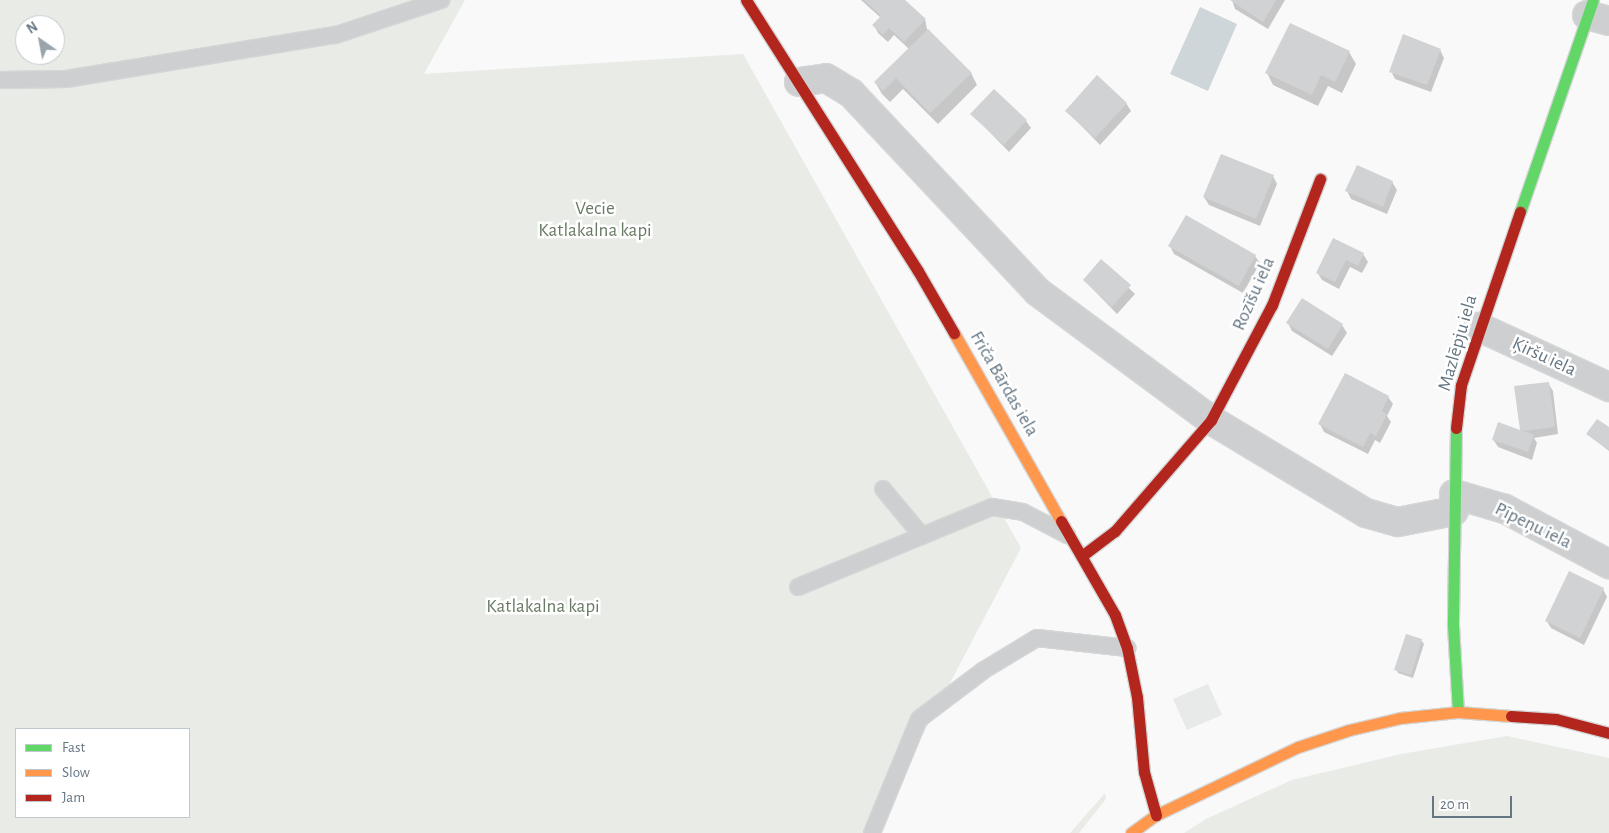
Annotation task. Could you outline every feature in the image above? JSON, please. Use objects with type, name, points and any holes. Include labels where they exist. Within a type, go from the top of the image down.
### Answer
[{"type":"street","name":"Friča Bārdas iela","points":[[746,0],[918,271],[1084,555],[1115,615],[1127,648],[1137,697],[1144,772],[1156,815]]},
{"type":"street","name":"Mazlēpju iela","points":[[1458,712],[1453,625],[1454,502],[1456,426],[1462,386],[1479,327],[1596,12]]},
{"type":"street","points":[[799,82],[826,78],[851,92],[1038,292],[1211,420],[1366,513],[1398,522],[1454,502]]},
{"type":"street","name":"Rozīšu iela","points":[[1084,555],[1116,530],[1211,420],[1272,305],[1320,179]]},
{"type":"street","name":"Ķiršu iela","points":[[1479,327],[1609,387]]},
{"type":"street","name":"Pīpeņu iela","points":[[1454,502],[1506,509],[1609,564]]},
{"type":"street","points":[[1131,833],[1156,815],[1298,747],[1349,730],[1400,718],[1458,712],[1556,720],[1609,734]]},
{"type":"lane","points":[[0,80],[66,79],[336,35],[441,0]]},
{"type":"lane","points":[[883,489],[922,536]]},
{"type":"lane","points":[[798,587],[992,507],[1023,512],[1073,538]]},
{"type":"lane","points":[[872,833],[919,720],[984,670],[1037,638],[1127,648]]},
{"type":"shaded area","points":[[1200,7],[1237,24],[1208,91],[1170,74]]},
{"type":"shaded area","points":[[1208,684],[1222,715],[1187,730],[1173,699]]},
{"type":"green space","points":[[0,0],[465,0],[424,74],[743,54],[1021,548],[871,833],[0,833]]},
{"type":"green space","points":[[1507,736],[1609,758],[1609,833],[1184,833],[1206,819],[1292,780],[1401,754]]},
{"type":"green space","points":[[1105,793],[1106,799],[1079,833],[1070,833]]},
{"type":"building","points":[[864,0],[905,0],[926,19],[904,42],[889,28],[883,35],[872,25],[881,16]]},
{"type":"building","points":[[1230,0],[1276,0],[1263,22]]},
{"type":"building","points":[[1290,23],[1350,51],[1335,82],[1321,75],[1312,95],[1265,73]]},
{"type":"building","points":[[928,29],[972,73],[930,113],[896,78],[883,91],[874,82]]},
{"type":"building","points":[[1403,34],[1441,49],[1427,85],[1389,72]]},
{"type":"building","points":[[1097,75],[1127,103],[1095,138],[1065,111]]},
{"type":"building","points":[[994,89],[1027,120],[1004,145],[970,114]]},
{"type":"building","points":[[1221,154],[1274,175],[1256,219],[1203,197]]},
{"type":"building","points":[[1357,165],[1393,181],[1383,207],[1345,191]]},
{"type":"building","points":[[1186,215],[1256,255],[1239,286],[1168,246]]},
{"type":"building","points":[[1333,238],[1364,253],[1358,266],[1346,260],[1335,282],[1316,273]]},
{"type":"building","points":[[1101,259],[1131,285],[1112,307],[1083,280]]},
{"type":"building","points":[[1302,298],[1343,324],[1328,349],[1286,323]]},
{"type":"building","points":[[1345,373],[1389,396],[1382,411],[1387,414],[1376,436],[1370,433],[1363,447],[1318,424]]},
{"type":"building","points":[[1549,382],[1555,427],[1523,431],[1534,435],[1528,452],[1492,440],[1498,422],[1520,430],[1514,386]]},
{"type":"building","points":[[1597,419],[1609,427],[1609,450],[1586,434]]},
{"type":"building","points":[[1569,571],[1604,588],[1580,638],[1545,621]]},
{"type":"building","points":[[1406,634],[1422,639],[1411,675],[1394,670]]},
{"type":"traffic: fast","points":[[1520,212],[1593,0]]},
{"type":"traffic: fast","points":[[1456,428],[1453,625],[1458,712]]},
{"type":"traffic: slow","points":[[954,333],[1061,521]]},
{"type":"traffic: slow","points":[[1131,833],[1156,815],[1298,747],[1349,730],[1400,718],[1458,712],[1511,716]]},
{"type":"traffic: jam","points":[[746,0],[918,271],[954,333]]},
{"type":"traffic: jam","points":[[1083,555],[1115,531],[1211,420],[1272,305],[1320,179]]},
{"type":"traffic: jam","points":[[1456,428],[1461,385],[1520,212]]},
{"type":"traffic: jam","points":[[1061,521],[1115,615],[1127,648],[1137,697],[1144,772],[1156,815]]},
{"type":"traffic: jam","points":[[1511,716],[1556,719],[1609,733]]},
{"type":"park label","name":"Vecie Katlakalna kapi","points":[[595,220]]},
{"type":"park label","name":"Katlakalna kapi","points":[[543,607]]}]
